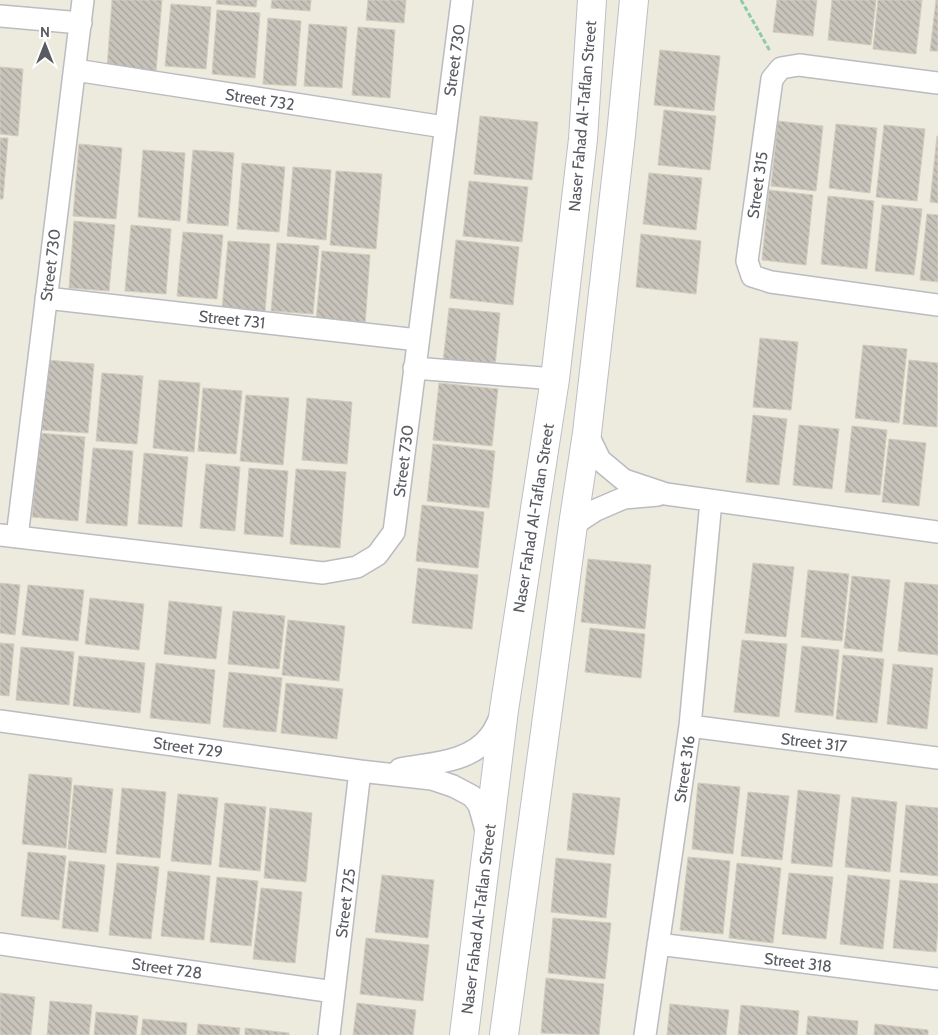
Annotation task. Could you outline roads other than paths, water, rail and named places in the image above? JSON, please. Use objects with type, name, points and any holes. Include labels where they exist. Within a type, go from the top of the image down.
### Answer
[{"type":"street","name":"Street 730","points":[[83,0],[46,298],[9,536],[323,573],[357,567],[377,555],[394,532],[444,127],[462,0]]},
{"type":"street","name":"Naser Fahad Al-Taflan Street","points":[[464,1035],[504,710],[555,379],[583,139],[592,0]]},
{"type":"street","points":[[504,1035],[587,433],[621,135],[634,0]]},
{"type":"street","points":[[0,16],[81,23]]},
{"type":"street","name":"Street 315","points":[[938,83],[799,65],[781,68],[772,79],[747,261],[752,276],[771,282],[938,305]]},
{"type":"street","name":"Street 732","points":[[75,70],[444,127]]},
{"type":"street","name":"Street 731","points":[[46,298],[418,340]]},
{"type":"street","points":[[414,368],[555,379]]},
{"type":"street","points":[[587,433],[600,460],[624,480],[666,494],[938,532]]},
{"type":"street","points":[[573,525],[596,510],[624,498],[666,494]]},
{"type":"street","name":"Street 316","points":[[645,1035],[690,726],[711,501]]},
{"type":"street","name":"Street 729","points":[[368,772],[452,760],[476,751],[491,736],[504,710]]},
{"type":"street","name":"Street 729","points":[[0,721],[368,772],[432,779],[453,786],[472,796],[479,805],[488,835]]},
{"type":"street","name":"Street 317","points":[[690,726],[938,758]]},
{"type":"street","name":"Street 725","points":[[329,1035],[368,772]]},
{"type":"street","name":"Street 728","points":[[0,944],[334,992]]},
{"type":"street","name":"Street 318","points":[[658,944],[938,980]]}]
